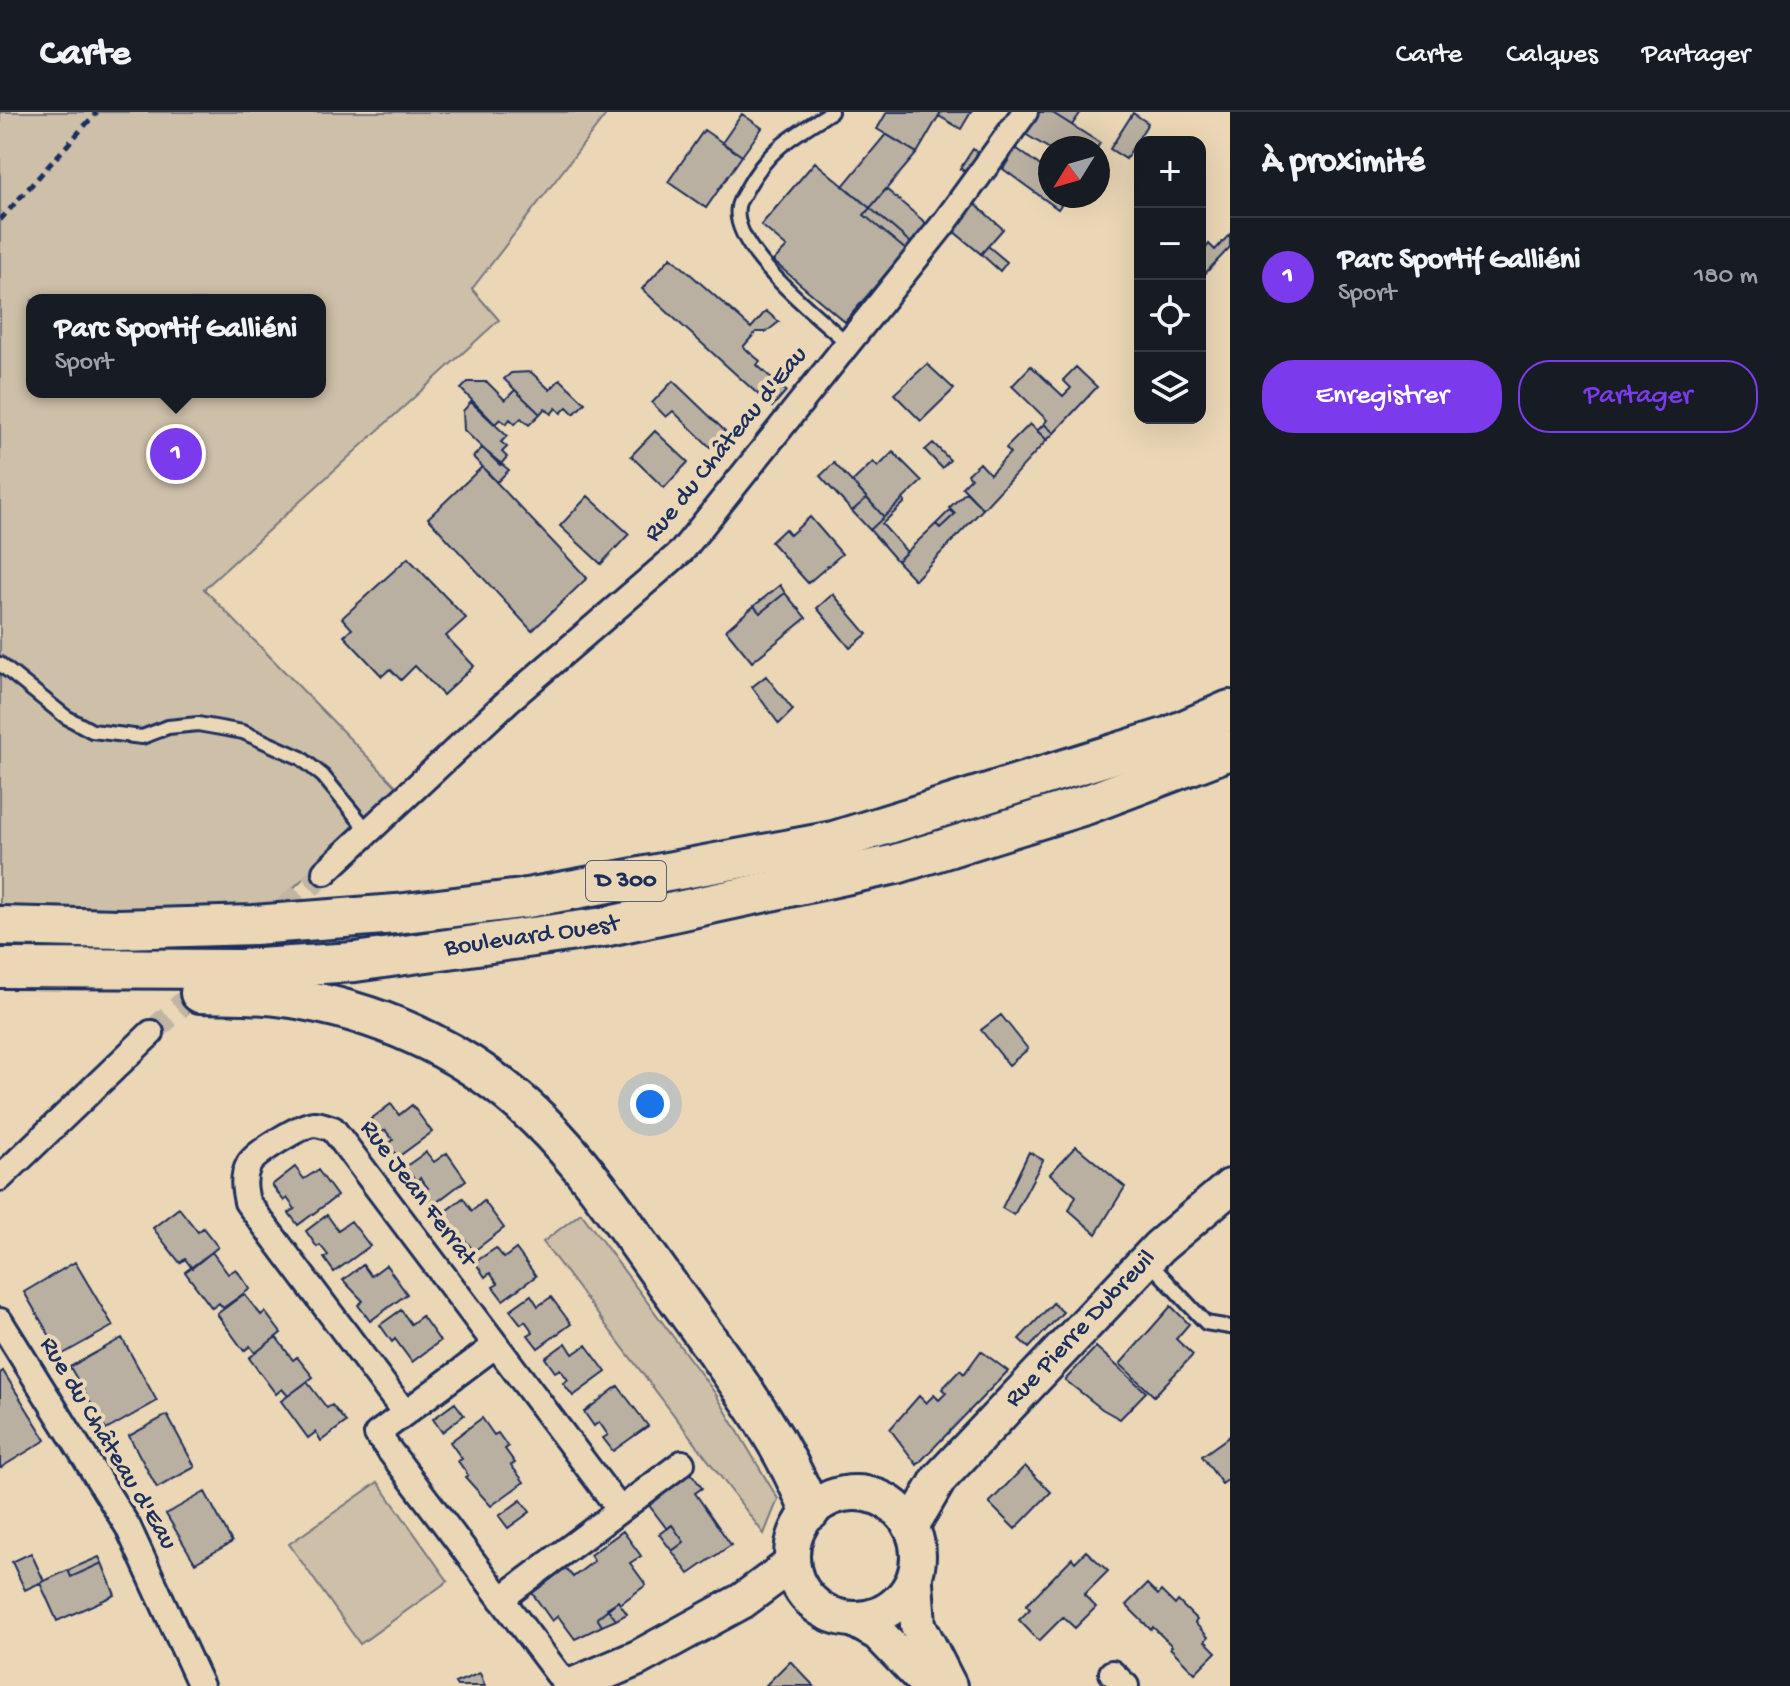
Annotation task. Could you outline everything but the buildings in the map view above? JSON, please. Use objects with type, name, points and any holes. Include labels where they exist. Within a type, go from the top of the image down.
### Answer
[{"type":"main road","name":"Boulevard Ouest","points":[[0,926],[119,929],[254,925],[396,914],[522,899],[615,883],[834,841],[1168,737],[1230,710]]},
{"type":"main road","name":"Boulevard Ouest","points":[[0,968],[240,969],[355,962],[604,927],[896,864],[1088,804],[1230,750]]},
{"type":"main road","points":[[122,969],[190,993],[301,999],[373,1016],[463,1060],[501,1087],[538,1119],[582,1169],[732,1371],[793,1468],[810,1511]]},
{"type":"street","name":"Rue du Château d'Eau","points":[[325,872],[508,701],[682,551],[945,222],[1025,112]]},
{"type":"street","points":[[0,1178],[151,1033]]},
{"type":"street","name":"Rue Jean Ferrat","points":[[405,1413],[247,1202],[243,1184],[253,1157],[316,1123],[333,1129],[620,1510]]},
{"type":"street","name":"Rue Pierre Dubreuil","points":[[902,1517],[1147,1260],[1178,1229],[1230,1187]]},
{"type":"street","name":"Rue du Château d'Eau","points":[[0,1321],[128,1527],[201,1686]]},
{"type":"street","points":[[496,1345],[377,1434],[569,1686],[638,1658],[742,1601],[796,1576]]},
{"type":"street","points":[[501,1599],[682,1463]]},
{"type":"street","points":[[915,1582],[893,1607],[868,1618],[842,1618],[818,1608],[796,1576],[793,1541],[810,1511],[840,1495],[857,1493],[874,1496],[902,1517],[918,1557],[915,1582],[918,1625],[949,1686]]},
{"type":"street","points":[[855,1620],[878,1633],[929,1686]]},
{"type":"lane","points":[[831,112],[781,143],[751,181],[737,207],[742,232],[765,269],[847,343]]},
{"type":"lane","points":[[0,664],[66,717],[92,731],[142,737],[168,727],[198,724],[243,732],[301,758],[323,776],[368,831]]},
{"type":"lane","points":[[1147,1260],[1206,1323],[1230,1327]]},
{"type":"path","points":[[0,220],[97,112]]},
{"type":"shaded area","points":[[0,112],[608,112],[472,289],[499,320],[204,589],[399,789],[274,906],[105,911],[0,910]]},
{"type":"shaded area","points":[[581,1213],[715,1393],[778,1499],[764,1534],[543,1242]]},
{"type":"shaded area","points":[[378,1482],[448,1581],[360,1644],[289,1544]]},
{"type":"tunnel","points":[[151,1033],[325,872]]},
{"type":"place","name":"Parc Sportif Galliéni","points":[[176,454]]}]
